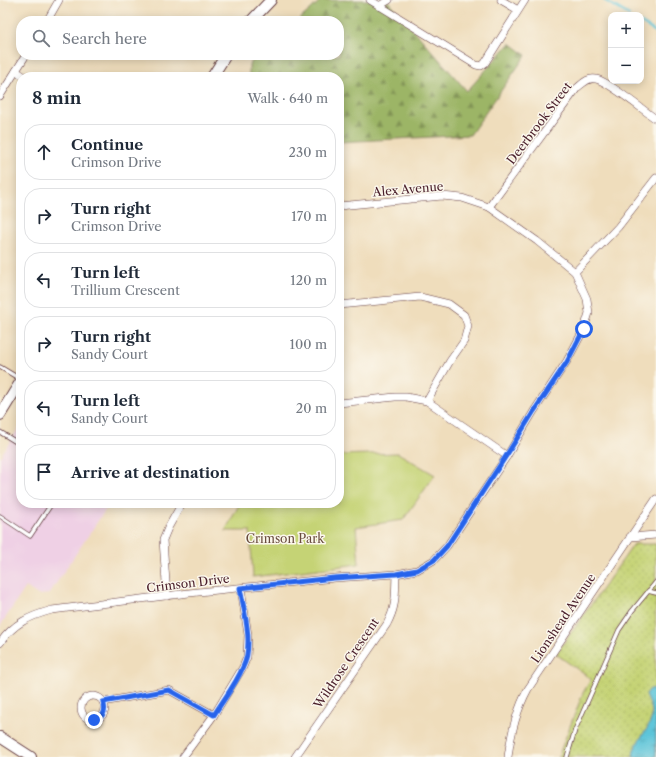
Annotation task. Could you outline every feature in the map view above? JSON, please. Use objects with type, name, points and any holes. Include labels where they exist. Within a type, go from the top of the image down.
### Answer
[{"type":"main road","points":[[256,16],[271,0]]},
{"type":"main road","points":[[215,72],[223,60]]},
{"type":"main road","points":[[0,415],[16,389]]},
{"type":"main road","points":[[0,737],[31,757]]},
{"type":"street","points":[[50,16],[60,0]]},
{"type":"street","points":[[370,0],[476,66],[481,66],[485,63],[525,0]]},
{"type":"street","points":[[379,6],[389,0]]},
{"type":"street","points":[[501,0],[518,10]]},
{"type":"street","points":[[0,96],[23,60]]},
{"type":"street","name":"Deerbrook Street","points":[[489,208],[577,88],[587,80],[596,78],[608,84],[656,119]]},
{"type":"street","points":[[575,272],[618,226],[656,178]]},
{"type":"street","name":"Alex Avenue","points":[[344,206],[442,196],[462,198],[489,208],[537,241],[575,272]]},
{"type":"street","name":"Crimson Drive","points":[[0,643],[15,625],[34,614],[52,610],[334,578],[396,574],[417,570],[434,560],[447,546],[506,456],[567,362],[584,329],[589,313],[587,299],[575,272]]},
{"type":"street","points":[[344,305],[420,297],[449,304],[464,315],[468,326],[464,341],[450,361],[427,401]]},
{"type":"street","points":[[344,402],[395,397],[406,397],[427,401],[506,456]]},
{"type":"street","name":"Lionshead Avenue","points":[[508,757],[514,722],[528,689],[656,500]]},
{"type":"street","points":[[167,596],[163,540],[179,508]]},
{"type":"street","points":[[630,537],[656,535]]},
{"type":"street","name":"Wildrose Crescent","points":[[295,757],[387,624],[396,603],[396,574]]},
{"type":"street","points":[[183,757],[214,715],[243,667],[247,657],[248,635],[240,588]]},
{"type":"street","points":[[103,702],[169,690],[214,715]]},
{"type":"lane","points":[[0,366],[16,377]]},
{"type":"lane","points":[[0,432],[16,442]]},
{"type":"lane","points":[[0,516],[30,536],[49,508]]},
{"type":"lane","points":[[568,757],[575,730],[617,635],[632,611],[656,582]]},
{"type":"lane","points":[[648,591],[656,593]]},
{"type":"shaded area","points":[[16,433],[16,508],[107,508],[49,594],[38,595],[26,587],[0,626],[0,457]]},
{"type":"green space","points":[[321,0],[387,0],[467,91],[510,43],[526,55],[470,135],[344,142],[344,72],[249,72],[249,64],[254,60],[344,60],[344,16],[303,16]]},
{"type":"green space","name":"Crimson Park","points":[[398,453],[435,475],[403,520],[356,527],[359,564],[253,577],[250,531],[225,531],[237,508],[344,508],[344,455]]},
{"type":"green space","points":[[634,544],[656,544],[656,757],[558,757],[583,693],[591,679],[556,654]]},
{"type":"water","points":[[656,688],[656,757],[633,757],[636,745],[651,718],[652,710],[646,694],[650,689]]},
{"type":"waterway","points":[[604,0],[624,12]]},
{"type":"waterway","points":[[644,25],[656,32]]},
{"type":"route","points":[[94,720],[102,717],[104,714],[105,706],[103,702],[169,690],[214,715],[243,667],[247,657],[248,635],[240,588],[334,578],[396,574],[417,570],[434,560],[447,546],[506,456],[567,362],[584,329]]}]
